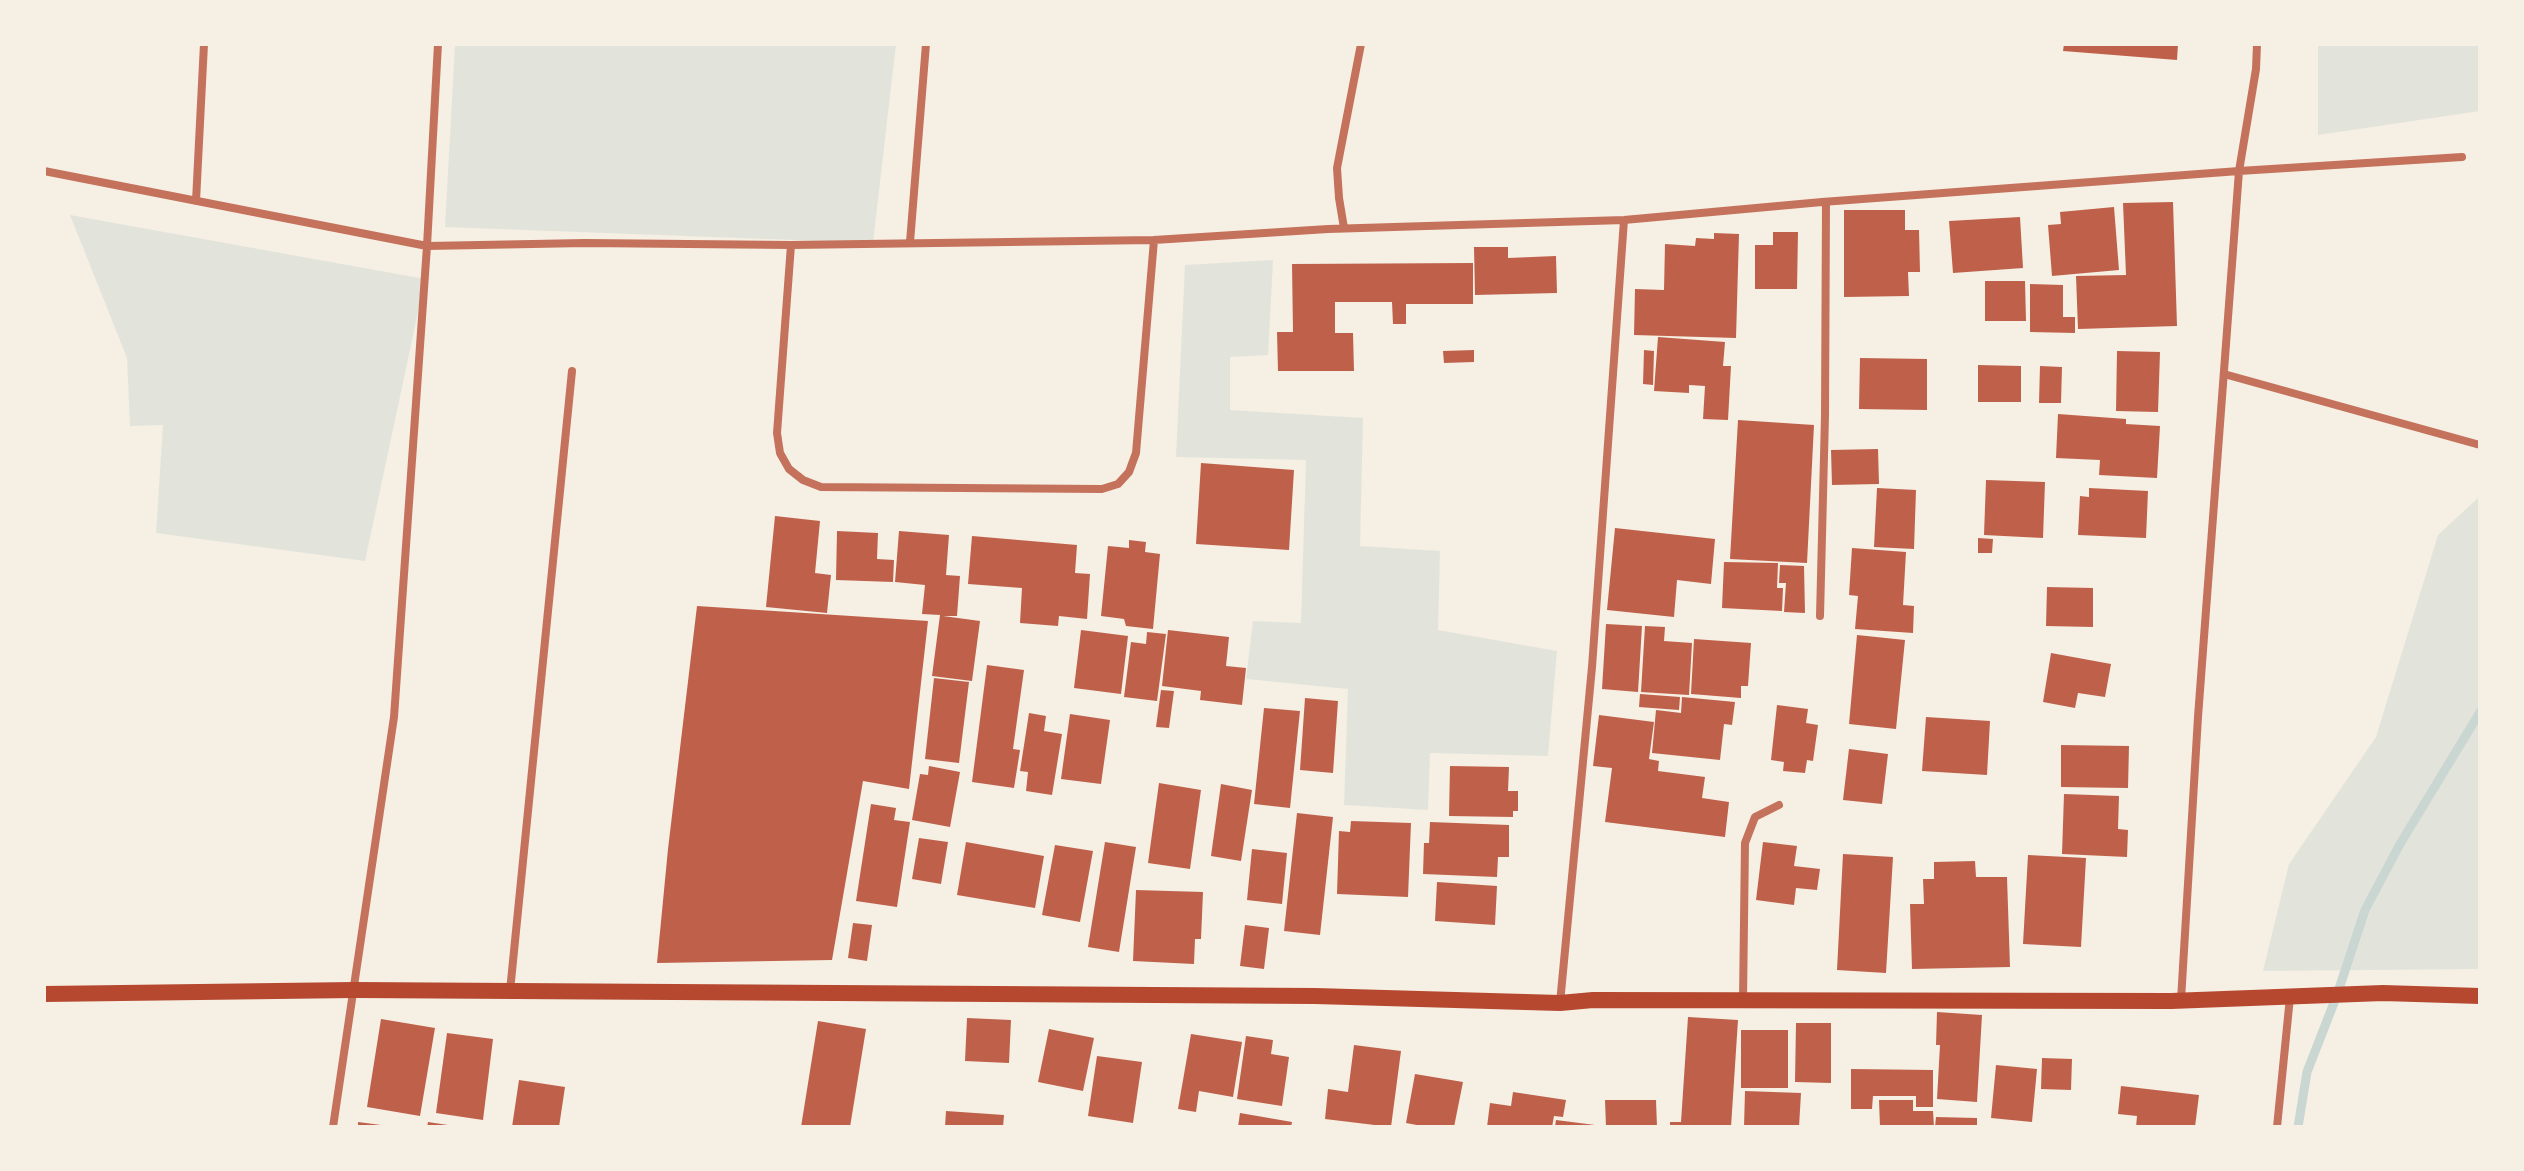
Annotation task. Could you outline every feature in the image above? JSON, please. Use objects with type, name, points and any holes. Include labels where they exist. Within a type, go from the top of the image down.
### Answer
[{"type":"main road","points":[[44,994],[354,990],[1299,995],[1560,1003],[1593,1000],[2181,1001],[2383,993],[2480,996]]},
{"type":"street","points":[[196,201],[204,44]]},
{"type":"street","points":[[333,1127],[394,717],[438,44]]},
{"type":"street","points":[[910,242],[926,44]]},
{"type":"street","points":[[1344,228],[1337,168],[1361,44]]},
{"type":"street","points":[[2181,1001],[2198,717],[2239,171],[2256,69],[2257,44]]},
{"type":"street","points":[[44,171],[427,246],[585,243],[791,245],[1154,240],[1344,228],[1624,220],[1826,202],[2462,157]]},
{"type":"street","points":[[1820,616],[1826,202]]},
{"type":"street","points":[[1560,1003],[1592,667],[1624,220]]},
{"type":"street","points":[[791,245],[777,433],[780,453],[789,469],[803,480],[821,487],[1102,489],[1118,484],[1129,472],[1136,453],[1154,240]]},
{"type":"street","points":[[510,991],[572,371]]},
{"type":"street","points":[[2224,374],[2480,445]]},
{"type":"street","points":[[1743,1000],[1745,843],[1755,817],[1779,805]]},
{"type":"street","points":[[2277,1127],[2295,997]]},
{"type":"shaded area","points":[[455,44],[896,44],[873,243],[445,227]]},
{"type":"shaded area","points":[[2318,44],[2480,44],[2480,111],[2318,135]]},
{"type":"shaded area","points":[[70,215],[425,279],[365,561],[156,533],[163,425],[130,426],[127,358]]},
{"type":"shaded area","points":[[1273,260],[1268,355],[1230,357],[1230,410],[1363,418],[1360,546],[1440,551],[1438,630],[1557,651],[1548,756],[1430,753],[1428,810],[1344,805],[1348,689],[1246,679],[1253,621],[1301,623],[1306,460],[1176,457],[1185,265]]},
{"type":"shaded area","points":[[2480,496],[2480,969],[2263,971],[2289,864],[2376,737],[2438,535]]},
{"type":"building","points":[[2064,44],[2178,44],[2177,60],[2063,51]]},
{"type":"building","points":[[2173,202],[2177,326],[2078,329],[2076,276],[2126,275],[2123,203]]},
{"type":"building","points":[[2114,207],[2119,270],[2052,276],[2048,225],[2061,224],[2060,212]]},
{"type":"building","points":[[1844,210],[1905,210],[1905,230],[1919,230],[1920,272],[1908,272],[1909,296],[1844,297]]},
{"type":"building","points":[[2020,217],[2023,268],[1953,273],[1949,221]]},
{"type":"building","points":[[1773,232],[1798,232],[1797,289],[1755,289],[1755,245],[1773,245]]},
{"type":"building","points":[[1714,233],[1739,234],[1736,338],[1634,335],[1635,289],[1664,290],[1665,244],[1695,246],[1696,238],[1714,239]]},
{"type":"building","points":[[1474,247],[1508,247],[1508,258],[1556,256],[1557,293],[1475,295]]},
{"type":"building","points":[[1473,263],[1473,304],[1406,304],[1406,324],[1393,324],[1392,302],[1335,302],[1335,333],[1353,333],[1354,371],[1278,371],[1277,332],[1293,332],[1292,264]]},
{"type":"building","points":[[1985,281],[2025,281],[2026,321],[1985,321]]},
{"type":"building","points":[[2030,284],[2063,285],[2063,317],[2075,317],[2075,333],[2030,332]]},
{"type":"building","points":[[1658,337],[1725,342],[1723,366],[1731,366],[1728,420],[1703,419],[1705,386],[1689,385],[1689,393],[1654,391]]},
{"type":"building","points":[[1474,350],[1474,362],[1444,363],[1443,351]]},
{"type":"building","points":[[1644,350],[1654,351],[1653,385],[1643,384]]},
{"type":"building","points":[[2117,351],[2160,352],[2158,412],[2116,411]]},
{"type":"building","points":[[1860,358],[1927,359],[1927,410],[1859,409]]},
{"type":"building","points":[[1978,365],[2021,366],[2021,402],[1978,402]]},
{"type":"building","points":[[2040,366],[2062,367],[2061,403],[2039,403]]},
{"type":"building","points":[[2058,414],[2126,419],[2126,424],[2160,426],[2157,478],[2099,475],[2100,460],[2056,458]]},
{"type":"building","points":[[1738,420],[1814,425],[1807,563],[1730,559]]},
{"type":"building","points":[[1878,449],[1879,484],[1832,485],[1831,450]]},
{"type":"building","points":[[1201,463],[1294,470],[1289,550],[1196,544]]},
{"type":"building","points":[[1986,480],[2045,482],[2043,538],[1984,535]]},
{"type":"building","points":[[1877,488],[1916,490],[1914,549],[1874,547]]},
{"type":"building","points":[[2089,488],[2148,491],[2146,538],[2078,535],[2080,496],[2089,497]]},
{"type":"building","points":[[775,516],[820,521],[815,573],[831,575],[827,613],[766,607]]},
{"type":"building","points":[[1615,528],[1715,539],[1711,584],[1677,580],[1674,617],[1607,610]]},
{"type":"building","points":[[837,531],[878,533],[877,559],[894,560],[893,582],[836,580]]},
{"type":"building","points":[[899,531],[949,535],[946,575],[960,576],[957,616],[943,616],[980,621],[972,681],[932,676],[940,615],[922,614],[925,585],[895,582]]},
{"type":"building","points":[[972,536],[1077,545],[1075,573],[1090,574],[1087,619],[1059,616],[1058,626],[1020,623],[1022,588],[968,584]]},
{"type":"building","points":[[1978,538],[1993,539],[1992,553],[1978,553]]},
{"type":"building","points":[[1129,540],[1146,542],[1145,552],[1160,554],[1153,629],[1126,626],[1124,619],[1101,616],[1108,546],[1129,548]]},
{"type":"building","points":[[1852,548],[1906,552],[1903,605],[1914,606],[1913,633],[1855,629],[1858,596],[1849,595]]},
{"type":"building","points":[[1724,562],[1778,563],[1777,588],[1783,588],[1782,611],[1722,608]]},
{"type":"building","points":[[1780,565],[1804,566],[1805,613],[1784,612],[1786,583],[1779,583]]},
{"type":"building","points":[[2047,587],[2093,588],[2093,627],[2046,626]]},
{"type":"building","points":[[697,606],[928,621],[909,789],[863,781],[832,960],[657,963]]},
{"type":"building","points":[[1606,624],[1642,626],[1638,692],[1602,689]]},
{"type":"building","points":[[1645,626],[1665,627],[1664,641],[1692,643],[1689,695],[1641,692]]},
{"type":"building","points":[[1081,630],[1128,636],[1121,694],[1074,688]]},
{"type":"building","points":[[1168,630],[1229,637],[1226,666],[1246,668],[1242,705],[1200,700],[1201,691],[1162,686]]},
{"type":"building","points":[[1147,632],[1166,634],[1157,701],[1124,697],[1131,642],[1146,644]]},
{"type":"building","points":[[1857,635],[1905,640],[1896,729],[1849,724]]},
{"type":"building","points":[[1694,639],[1751,643],[1748,686],[1741,686],[1741,698],[1691,694]]},
{"type":"building","points":[[2051,653],[2111,664],[2105,697],[2078,693],[2075,708],[2043,702]]},
{"type":"building","points":[[987,665],[1024,670],[1013,749],[1020,750],[1014,788],[972,782]]},
{"type":"building","points":[[934,678],[969,682],[959,763],[925,759]]},
{"type":"building","points":[[1161,690],[1174,691],[1169,728],[1156,727]]},
{"type":"building","points":[[1640,694],[1680,697],[1679,710],[1639,707]]},
{"type":"building","points":[[1682,697],[1735,702],[1732,725],[1724,724],[1720,760],[1652,753],[1656,710],[1681,713]]},
{"type":"building","points":[[1305,698],[1338,701],[1333,773],[1300,770]]},
{"type":"building","points":[[1777,705],[1808,709],[1806,723],[1818,725],[1813,761],[1807,760],[1805,773],[1783,771],[1784,762],[1771,760]]},
{"type":"building","points":[[1264,708],[1300,711],[1290,808],[1254,804]]},
{"type":"building","points":[[1029,713],[1046,716],[1044,731],[1062,734],[1052,795],[1026,791],[1028,772],[1020,771]]},
{"type":"building","points":[[1070,714],[1110,720],[1101,784],[1061,779]]},
{"type":"building","points":[[1599,715],[1654,722],[1649,759],[1659,761],[1658,771],[1705,777],[1702,798],[1729,802],[1725,837],[1605,822],[1612,768],[1593,766]]},
{"type":"building","points":[[1926,717],[1990,721],[1987,775],[1922,771]]},
{"type":"building","points":[[2061,745],[2129,746],[2128,788],[2061,787]]},
{"type":"building","points":[[1849,749],[1888,754],[1882,804],[1843,800]]},
{"type":"building","points":[[929,766],[960,772],[950,827],[912,820],[920,774],[928,775]]},
{"type":"building","points":[[1450,766],[1509,767],[1508,791],[1518,791],[1518,811],[1513,811],[1513,817],[1449,816]]},
{"type":"building","points":[[1159,783],[1201,790],[1190,869],[1148,863]]},
{"type":"building","points":[[1221,784],[1252,790],[1241,861],[1211,856]]},
{"type":"building","points":[[2064,794],[2119,796],[2118,829],[2128,830],[2127,857],[2062,854]]},
{"type":"building","points":[[871,804],[896,808],[894,820],[910,822],[897,907],[856,901]]},
{"type":"building","points":[[1297,813],[1333,817],[1320,935],[1284,931]]},
{"type":"building","points":[[1351,821],[1411,823],[1408,897],[1337,894],[1339,831],[1350,832]]},
{"type":"building","points":[[1430,822],[1509,825],[1509,857],[1498,857],[1497,877],[1423,874],[1424,843],[1429,843]]},
{"type":"building","points":[[919,838],[948,842],[941,884],[912,879]]},
{"type":"building","points":[[966,842],[1044,856],[1035,908],[957,895]]},
{"type":"building","points":[[1105,842],[1136,847],[1119,952],[1088,947]]},
{"type":"building","points":[[1763,842],[1797,846],[1794,866],[1820,869],[1817,890],[1796,888],[1794,905],[1756,900]]},
{"type":"building","points":[[1055,845],[1093,851],[1080,922],[1042,915]]},
{"type":"building","points":[[1252,849],[1287,853],[1282,904],[1247,900]]},
{"type":"building","points":[[1843,854],[1893,857],[1886,973],[1837,970]]},
{"type":"building","points":[[2028,855],[2086,858],[2081,947],[2023,944]]},
{"type":"building","points":[[1975,861],[1976,877],[2007,877],[2010,967],[1912,969],[1910,904],[1924,904],[1923,879],[1934,879],[1934,862]]},
{"type":"building","points":[[1437,882],[1497,886],[1495,925],[1435,921]]},
{"type":"building","points":[[1136,890],[1203,892],[1201,939],[1195,939],[1194,964],[1133,961]]},
{"type":"building","points":[[853,923],[872,925],[867,961],[848,958]]},
{"type":"building","points":[[1245,925],[1269,928],[1264,969],[1240,966]]},
{"type":"building","points":[[1937,1012],[1982,1015],[1977,1102],[1937,1099],[1940,1045],[1936,1045]]},
{"type":"building","points":[[1688,1017],[1738,1020],[1731,1127],[1670,1127],[1670,1122],[1681,1122]]},
{"type":"building","points":[[967,1018],[1011,1020],[1009,1063],[965,1061]]},
{"type":"building","points":[[381,1019],[435,1028],[420,1116],[367,1107]]},
{"type":"building","points":[[818,1021],[866,1029],[850,1127],[801,1127]]},
{"type":"building","points":[[1796,1023],[1831,1023],[1831,1083],[1795,1082]]},
{"type":"building","points":[[1049,1029],[1094,1038],[1083,1091],[1038,1082]]},
{"type":"building","points":[[1741,1030],[1788,1030],[1788,1088],[1741,1088]]},
{"type":"building","points":[[447,1033],[493,1039],[483,1120],[436,1113]]},
{"type":"building","points":[[1191,1034],[1242,1042],[1233,1097],[1199,1091],[1196,1112],[1178,1109]]},
{"type":"building","points":[[1246,1036],[1273,1040],[1271,1054],[1289,1057],[1282,1106],[1237,1099]]},
{"type":"building","points":[[1354,1045],[1401,1051],[1391,1127],[1325,1119],[1328,1089],[1348,1092]]},
{"type":"building","points":[[1097,1056],[1142,1062],[1133,1123],[1088,1116]]},
{"type":"building","points":[[2042,1058],[2072,1059],[2071,1090],[2041,1089]]},
{"type":"building","points":[[1996,1065],[2037,1069],[2032,1122],[1991,1118]]},
{"type":"building","points":[[1851,1069],[1933,1070],[1933,1107],[1916,1107],[1916,1096],[1873,1096],[1872,1109],[1851,1109]]},
{"type":"building","points":[[1415,1074],[1463,1082],[1454,1127],[1406,1123]]},
{"type":"building","points":[[519,1080],[565,1087],[559,1127],[512,1127]]},
{"type":"building","points":[[2121,1086],[2199,1095],[2195,1127],[2136,1127],[2137,1116],[2118,1114]]},
{"type":"building","points":[[1745,1091],[1801,1093],[1799,1127],[1744,1127]]},
{"type":"building","points":[[1513,1092],[1566,1100],[1563,1117],[1554,1116],[1552,1127],[1487,1127],[1490,1103],[1511,1106]]},
{"type":"building","points":[[1605,1100],[1656,1100],[1657,1127],[1606,1127]]},
{"type":"building","points":[[1879,1100],[1913,1100],[1913,1111],[1933,1111],[1934,1127],[1880,1127]]},
{"type":"building","points":[[946,1111],[1004,1115],[1003,1127],[945,1127]]},
{"type":"building","points":[[1240,1113],[1292,1122],[1291,1127],[1238,1127]]},
{"type":"building","points":[[1936,1117],[1977,1118],[1977,1127],[1935,1127]]},
{"type":"building","points":[[1556,1120],[1595,1125],[1595,1127],[1555,1127]]},
{"type":"building","points":[[358,1122],[381,1125],[358,1127]]},
{"type":"building","points":[[428,1122],[448,1125],[427,1127]]},
{"type":"waterway","points":[[2298,1127],[2307,1072],[2365,910],[2400,844],[2480,712]]}]
